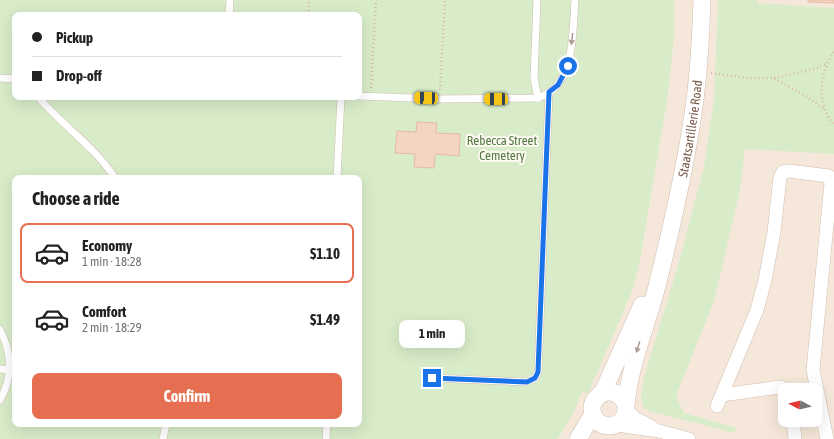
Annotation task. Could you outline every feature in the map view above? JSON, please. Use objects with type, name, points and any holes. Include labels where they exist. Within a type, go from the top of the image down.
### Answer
[{"type":"street","name":"Staatsartillerie Road","points":[[626,408],[630,374],[658,282],[682,174],[695,100],[700,52],[702,0]]},
{"type":"street","points":[[778,387],[720,400],[757,310],[765,280],[774,232],[780,177],[783,172],[789,171],[829,176],[831,183],[813,370],[816,383]]},
{"type":"street","name":"Staatsartillerie Road","points":[[602,394],[663,256]]},
{"type":"street","points":[[578,439],[593,414],[593,404],[597,398],[602,394],[610,392],[622,397],[626,408],[635,418],[659,431],[689,439]]},
{"type":"street","points":[[610,430],[621,421],[626,408]]},
{"type":"street","points":[[593,414],[600,423],[610,430],[659,431]]},
{"type":"street","points":[[822,414],[827,439],[834,436]]},
{"type":"street","points":[[794,427],[795,439]]},
{"type":"lane","points":[[229,12],[230,0]]},
{"type":"lane","points":[[537,0],[534,78],[538,98]]},
{"type":"lane","points":[[362,96],[440,99],[538,98],[558,85],[568,66],[573,35],[575,0]]},
{"type":"lane","points":[[0,78],[12,79]]},
{"type":"lane","points":[[432,378],[527,382],[535,378],[538,372],[549,92]]},
{"type":"lane","points":[[41,100],[87,144],[113,175]]},
{"type":"lane","points":[[337,175],[341,100]]},
{"type":"lane","points":[[0,330],[8,348],[12,370],[5,391],[0,400]]},
{"type":"lane","points":[[0,369],[12,370]]},
{"type":"lane","points":[[163,439],[165,427]]},
{"type":"lane","points":[[326,439],[327,427]]},
{"type":"path","points":[[309,0],[309,12]]},
{"type":"path","points":[[370,97],[376,0]]},
{"type":"path","points":[[440,99],[445,0]]},
{"type":"path","points":[[824,109],[821,91],[823,75],[827,63],[834,52]]},
{"type":"path","points":[[709,73],[748,78],[773,78],[818,68],[827,63]]},
{"type":"path","points":[[773,78],[806,96],[824,109],[834,125]]},
{"type":"shaded area","points":[[668,0],[834,0],[834,439],[558,439],[574,412]]},
{"type":"green space","name":"Rebecca Street Cemetery","points":[[0,0],[674,0],[674,38],[667,101],[639,266],[633,289],[588,394],[582,392],[574,412],[558,439],[0,439]]},
{"type":"green space","points":[[718,0],[757,0],[758,3],[834,8],[834,154],[745,149],[740,190],[714,301],[676,396],[684,413],[736,428],[735,433],[649,411],[644,408],[641,398],[643,381],[677,269],[704,167],[714,99]]},
{"type":"building","points":[[808,0],[834,0],[834,3],[808,2]]},
{"type":"building","points":[[417,122],[437,123],[436,133],[460,134],[459,156],[435,154],[434,168],[414,167],[415,154],[395,153],[397,131],[416,132]]},
{"type":"route","points":[[432,378],[527,382],[535,378],[538,372],[549,92],[558,85],[568,66]]}]
